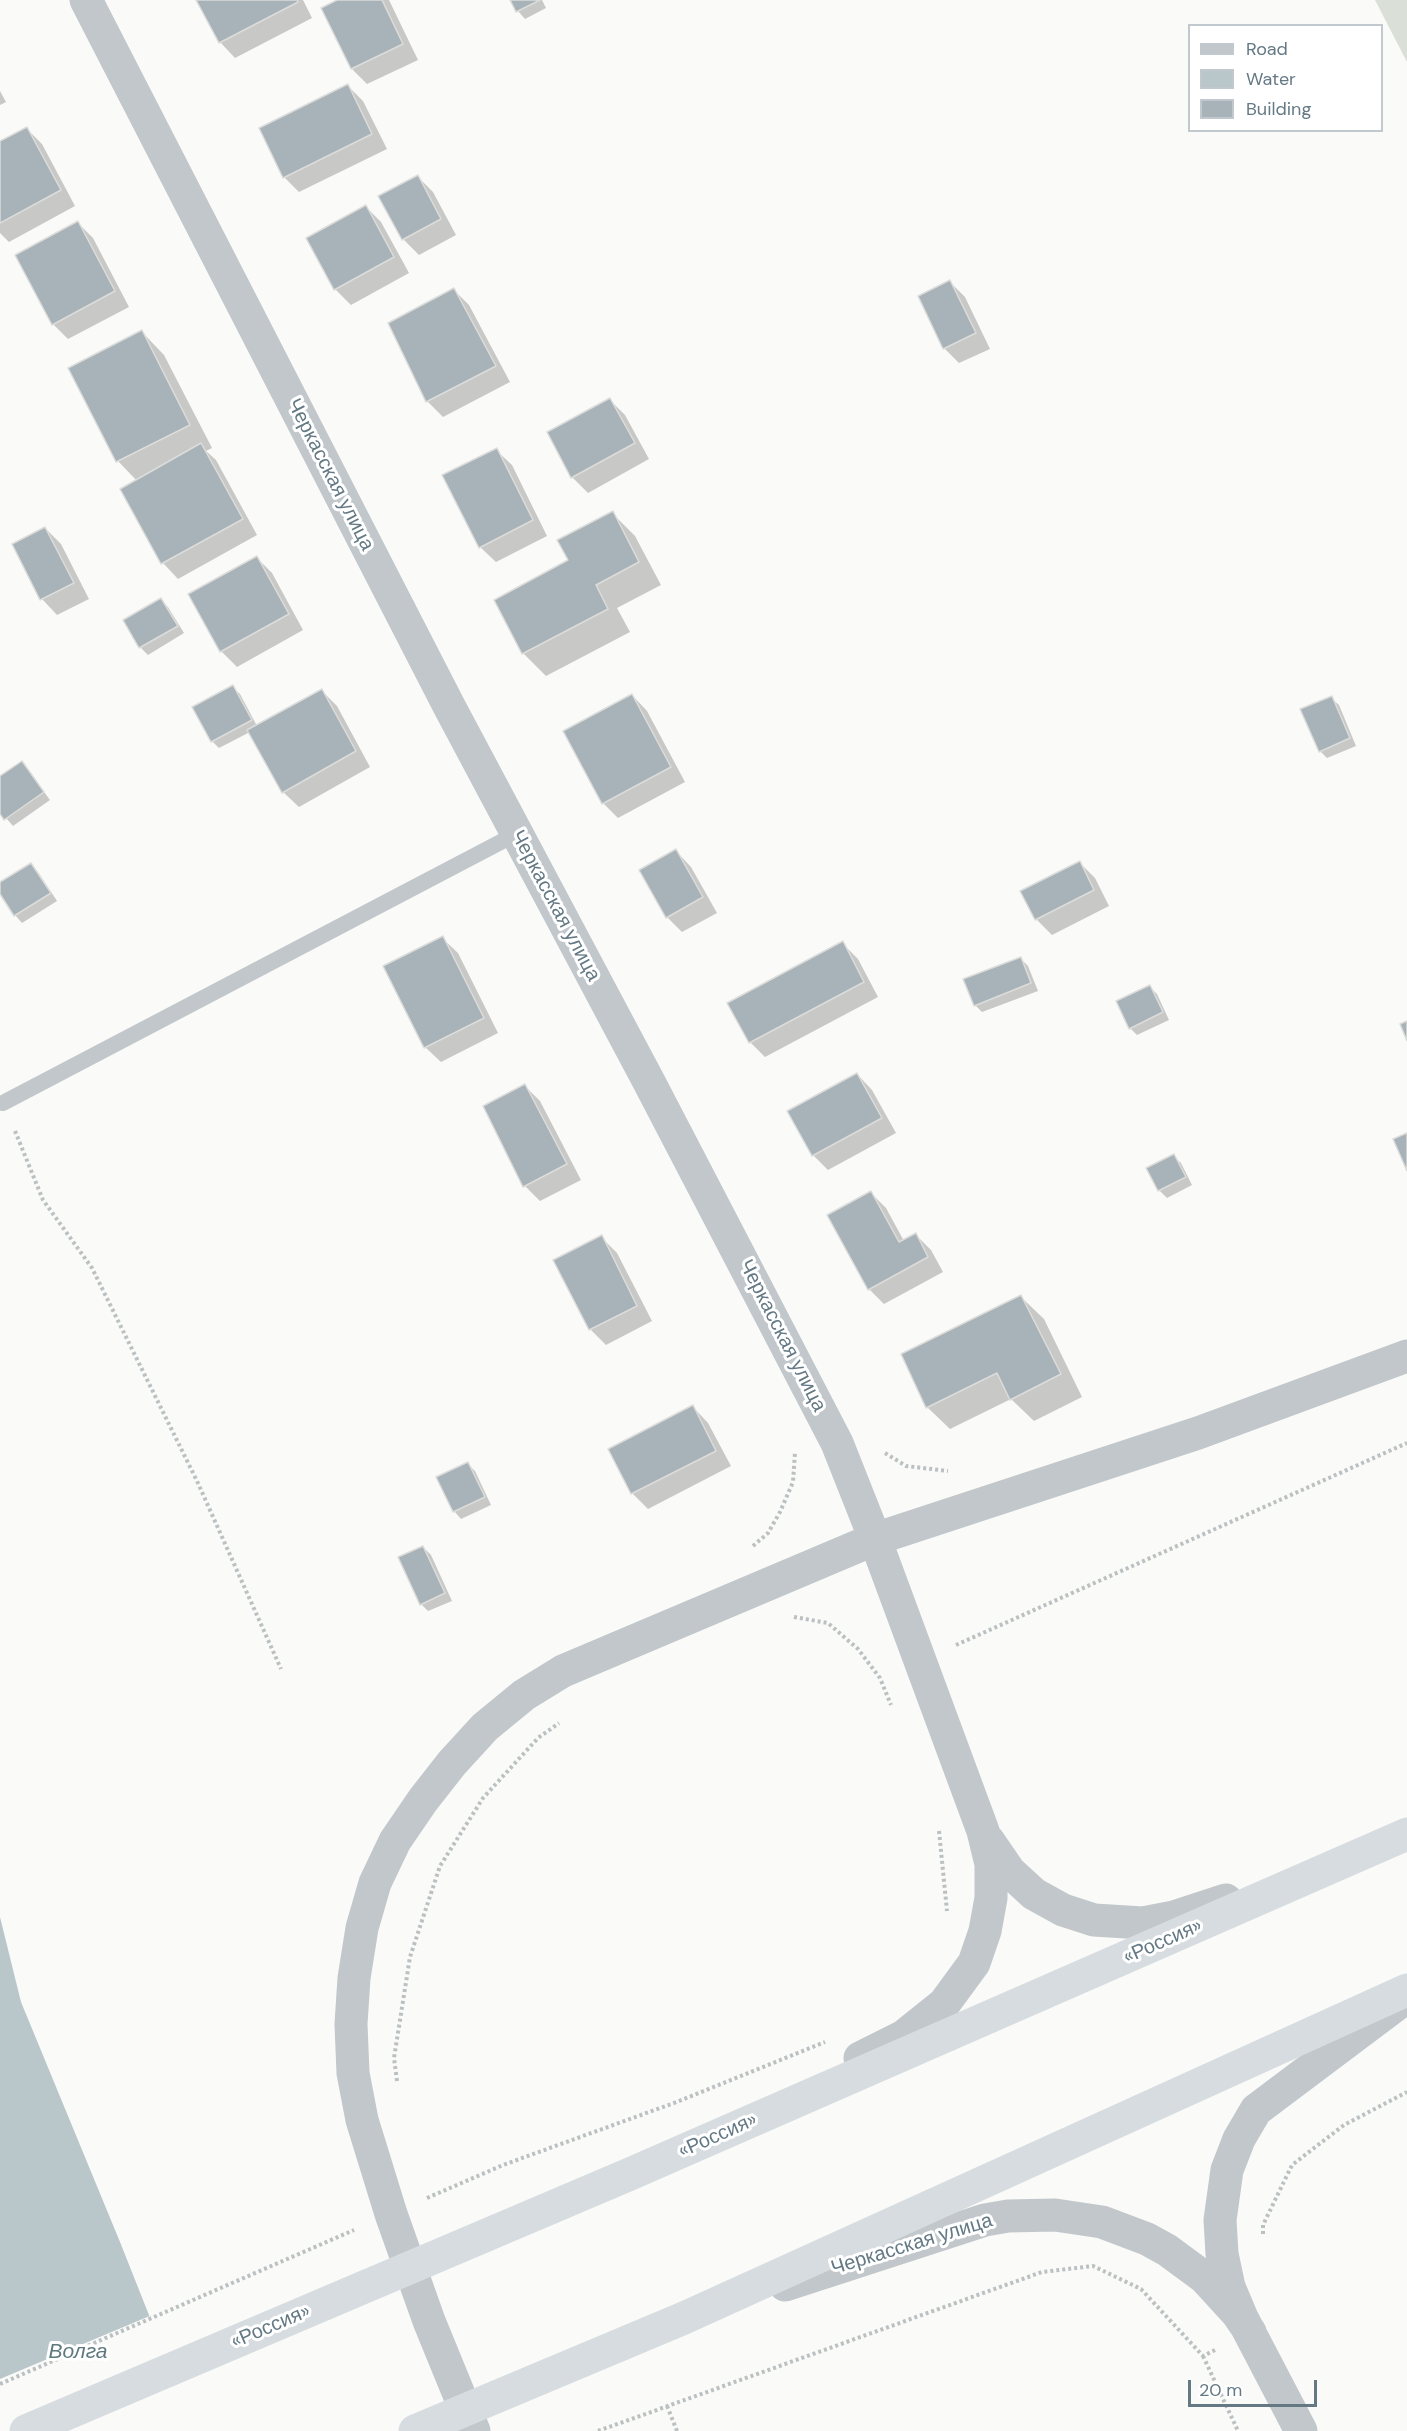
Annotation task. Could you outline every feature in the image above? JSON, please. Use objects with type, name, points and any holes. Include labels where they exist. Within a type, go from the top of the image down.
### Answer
[{"type":"highway","name":"«Россия»","points":[[26,2431],[630,2174],[1407,1834]]},
{"type":"highway","points":[[415,2431],[684,2318],[1407,1990]]},
{"type":"street","name":"Черкасская улица","points":[[86,0],[516,834],[648,1080],[837,1443],[983,1831],[991,1864],[992,1881],[992,1898],[986,1931],[974,1963],[944,2004],[904,2036],[630,2174]]},
{"type":"street","points":[[474,2431],[429,2321],[391,2214],[362,2120],[353,2073],[351,2024],[354,1978],[362,1928],[375,1883],[395,1841],[430,1790],[485,1727],[524,1695],[563,1671],[875,1539],[1198,1433],[1407,1356]]},
{"type":"street","name":"Черкасская улица","points":[[983,1831],[1000,1859],[1034,1894],[1078,1916],[1110,1923],[1143,1923],[1174,1917],[1367,1853]]},
{"type":"street","name":"Черкасская улица","points":[[1301,2431],[1229,2287],[1220,2237],[1224,2187],[1230,2162],[1239,2139],[1256,2110],[1407,1997]]},
{"type":"street","name":"Черкасская улица","points":[[684,2318],[962,2226],[1008,2216],[1055,2215],[1102,2222],[1147,2239],[1167,2250],[1205,2278],[1237,2313],[1250,2332]]},
{"type":"lane","points":[[3,1103],[516,834]]},
{"type":"path","points":[[3,1103],[43,1200],[92,1268],[166,1417],[197,1481],[280,1669]]},
{"type":"path","points":[[750,1549],[768,1533],[793,1482],[796,1454],[794,1443]]},
{"type":"path","points":[[949,1648],[1407,1443]]},
{"type":"path","points":[[878,1449],[906,1466],[945,1472],[955,1469]]},
{"type":"path","points":[[790,1618],[799,1617],[828,1623],[858,1649],[880,1678],[893,1709]]},
{"type":"path","points":[[398,2081],[394,2058],[410,1957],[440,1866],[483,1798],[538,1738],[563,1720]]},
{"type":"path","points":[[939,1822],[948,1922]]},
{"type":"path","points":[[427,2199],[503,2165],[674,2103],[834,2039]]},
{"type":"path","points":[[1263,2245],[1263,2225],[1292,2165],[1344,2125],[1407,2092]]},
{"type":"path","points":[[0,2384],[361,2227]]},
{"type":"path","points":[[598,2431],[1042,2272],[1093,2266],[1141,2289],[1203,2356],[1238,2431]]},
{"type":"path","points":[[1203,2356],[1250,2332]]},
{"type":"path","points":[[667,2406],[677,2431]]},
{"type":"shaded area","points":[[1375,0],[1407,0],[1407,62]]},
{"type":"water","name":"Волга","points":[[0,1917],[21,2002],[195,2431],[0,2431]]},
{"type":"pier","points":[[152,2315],[198,2431],[0,2431],[0,2379]]},
{"type":"building","points":[[196,0],[297,0],[298,2],[219,43]]},
{"type":"building","points":[[337,0],[382,0],[403,44],[351,69],[321,8]]},
{"type":"building","points":[[510,0],[540,0],[516,12]]},
{"type":"building","points":[[348,84],[372,134],[283,178],[259,128]]},
{"type":"building","points":[[27,127],[61,190],[0,223],[0,141]]},
{"type":"building","points":[[418,175],[441,219],[402,240],[378,196]]},
{"type":"building","points":[[366,205],[394,257],[334,290],[306,238]]},
{"type":"building","points":[[78,221],[115,291],[52,325],[15,255]]},
{"type":"building","points":[[950,280],[976,333],[943,349],[918,296]]},
{"type":"building","points":[[454,288],[496,366],[426,402],[388,323]]},
{"type":"building","points":[[142,330],[190,425],[116,462],[68,368]]},
{"type":"building","points":[[610,398],[635,443],[571,478],[547,432]]},
{"type":"building","points":[[201,443],[243,519],[161,564],[120,489]]},
{"type":"building","points":[[497,448],[533,520],[479,548],[442,475]]},
{"type":"building","points":[[613,511],[639,562],[596,585],[608,609],[522,654],[494,600],[568,560],[557,540]]},
{"type":"building","points":[[45,527],[74,583],[40,600],[12,544]]},
{"type":"building","points":[[257,556],[289,614],[220,652],[188,594]]},
{"type":"building","points":[[161,598],[178,626],[139,648],[123,620]]},
{"type":"building","points":[[233,685],[252,720],[211,742],[192,707]]},
{"type":"building","points":[[322,689],[356,751],[282,793],[247,730]]},
{"type":"building","points":[[632,694],[671,767],[602,804],[563,731]]},
{"type":"building","points":[[1332,696],[1350,738],[1319,752],[1300,709]]},
{"type":"building","points":[[22,761],[44,792],[4,820],[0,814],[0,776]]},
{"type":"building","points":[[676,849],[703,897],[666,918],[639,870]]},
{"type":"building","points":[[1080,861],[1094,890],[1035,920],[1020,891]]},
{"type":"building","points":[[31,863],[51,893],[14,916],[0,894],[0,882]]},
{"type":"building","points":[[443,936],[484,1018],[424,1048],[383,966]]},
{"type":"building","points":[[843,941],[864,982],[749,1043],[727,1003]]},
{"type":"building","points":[[1021,957],[1031,983],[974,1006],[963,979]]},
{"type":"building","points":[[1150,985],[1163,1012],[1129,1029],[1116,1001]]},
{"type":"building","points":[[1407,1021],[1407,1041],[1400,1024]]},
{"type":"building","points":[[857,1073],[882,1118],[812,1156],[787,1111]]},
{"type":"building","points":[[525,1084],[567,1164],[523,1187],[483,1106]]},
{"type":"building","points":[[1407,1133],[1407,1171],[1393,1139]]},
{"type":"building","points":[[1174,1154],[1186,1177],[1158,1191],[1146,1168]]},
{"type":"building","points":[[871,1191],[899,1242],[916,1233],[928,1257],[868,1290],[827,1215]]},
{"type":"building","points":[[602,1235],[637,1306],[589,1330],[553,1260]]},
{"type":"building","points":[[1021,1295],[1061,1374],[1010,1400],[997,1373],[926,1408],[901,1354]]},
{"type":"building","points":[[693,1405],[716,1451],[631,1494],[608,1449]]},
{"type":"building","points":[[468,1462],[485,1497],[453,1512],[436,1477]]},
{"type":"building","points":[[423,1546],[445,1593],[420,1605],[398,1557]]}]
